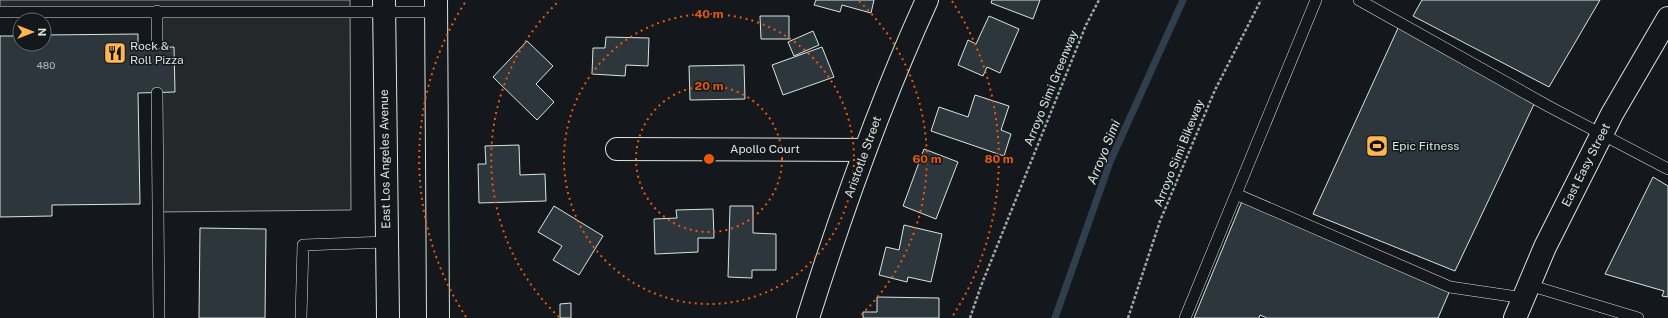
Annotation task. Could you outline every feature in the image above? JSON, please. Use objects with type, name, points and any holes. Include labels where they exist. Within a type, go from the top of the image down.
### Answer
[{"type":"street","name":"Aristotle Street","points":[[808,318],[865,150],[927,0]]},
{"type":"street","name":"East Los Angeles Avenue","points":[[384,6],[388,318]]},
{"type":"street","points":[[436,6],[438,318]]},
{"type":"street","name":"East Easy Street","points":[[1516,318],[1545,247],[1612,114],[1668,18]]},
{"type":"street","name":"Apollo Court","points":[[618,149],[865,150]]},
{"type":"lane","points":[[1185,318],[1316,0]]},
{"type":"lane","points":[[1359,0],[1602,135],[1668,169]]},
{"type":"lane","points":[[0,12],[436,6]]},
{"type":"lane","points":[[157,11],[157,43]]},
{"type":"lane","points":[[157,93],[159,318]]},
{"type":"lane","points":[[1236,194],[1450,287],[1527,291],[1638,318]]},
{"type":"lane","points":[[301,318],[303,245],[386,242]]},
{"type":"path","name":"Arroyo Simi Greenway","points":[[970,318],[981,286],[1086,25],[1099,0]]},
{"type":"path","name":"Arroyo Simi Bikeway","points":[[1128,318],[1160,221],[1215,90],[1260,0]]},
{"type":"shaded area","points":[[0,0],[350,0],[351,210],[158,212],[156,11],[0,10]]},
{"type":"building","points":[[816,0],[874,0],[871,13],[842,5],[840,12],[814,5]]},
{"type":"building","points":[[992,0],[1040,0],[1033,19],[991,3]]},
{"type":"building","points":[[1422,0],[1600,0],[1549,87],[1413,16]]},
{"type":"building","points":[[760,16],[789,16],[789,39],[761,39]]},
{"type":"building","points":[[989,16],[1019,29],[1000,73],[987,67],[983,76],[958,65],[968,40],[976,44]]},
{"type":"building","points":[[1399,26],[1536,100],[1455,271],[1313,214]]},
{"type":"building","points":[[813,31],[819,45],[794,56],[788,42]]},
{"type":"building","points":[[138,34],[138,48],[174,47],[175,92],[138,93],[140,204],[52,205],[52,216],[0,217],[0,36],[12,36],[12,52],[52,52],[52,35]]},
{"type":"building","points":[[606,37],[649,38],[648,66],[626,65],[625,76],[592,74],[593,48],[605,48]]},
{"type":"building","points":[[527,41],[553,66],[536,84],[554,102],[537,120],[493,77]]},
{"type":"building","points":[[822,47],[834,77],[783,95],[772,65]]},
{"type":"building","points":[[744,65],[745,99],[690,100],[689,66]]},
{"type":"building","points":[[975,95],[1009,106],[1001,130],[1011,134],[1004,156],[931,131],[939,107],[968,117]]},
{"type":"building","points":[[519,145],[520,175],[545,174],[546,201],[479,203],[478,164],[486,164],[485,146]]},
{"type":"building","points":[[924,149],[958,162],[936,219],[903,206]]},
{"type":"building","points":[[1653,177],[1668,186],[1668,297],[1662,296],[1664,291],[1605,274]]},
{"type":"building","points":[[1243,199],[1451,288],[1438,318],[1267,318],[1260,315],[1259,318],[1194,318]]},
{"type":"building","points":[[554,206],[603,236],[579,275],[553,260],[562,246],[538,232]]},
{"type":"building","points":[[730,206],[753,206],[753,233],[776,234],[776,270],[752,270],[752,278],[728,277]]},
{"type":"building","points":[[713,209],[714,238],[698,238],[698,252],[655,254],[654,219],[677,218],[676,210]]},
{"type":"building","points":[[904,225],[942,234],[931,282],[908,277],[907,282],[879,275],[886,247],[899,250]]},
{"type":"building","points":[[200,228],[266,229],[265,318],[199,318]]},
{"type":"building","points":[[877,297],[939,298],[939,318],[863,318],[863,312],[877,312]]},
{"type":"building","points":[[571,303],[571,318],[560,318],[560,304]]},
{"type":"waterway","name":"Arroyo Simi","points":[[1055,318],[1110,162],[1183,0]]},
{"type":"place","name":"Rock & Roll Pizza","points":[[115,53]]},
{"type":"place","name":"Epic Fitness","points":[[1377,146]]}]
